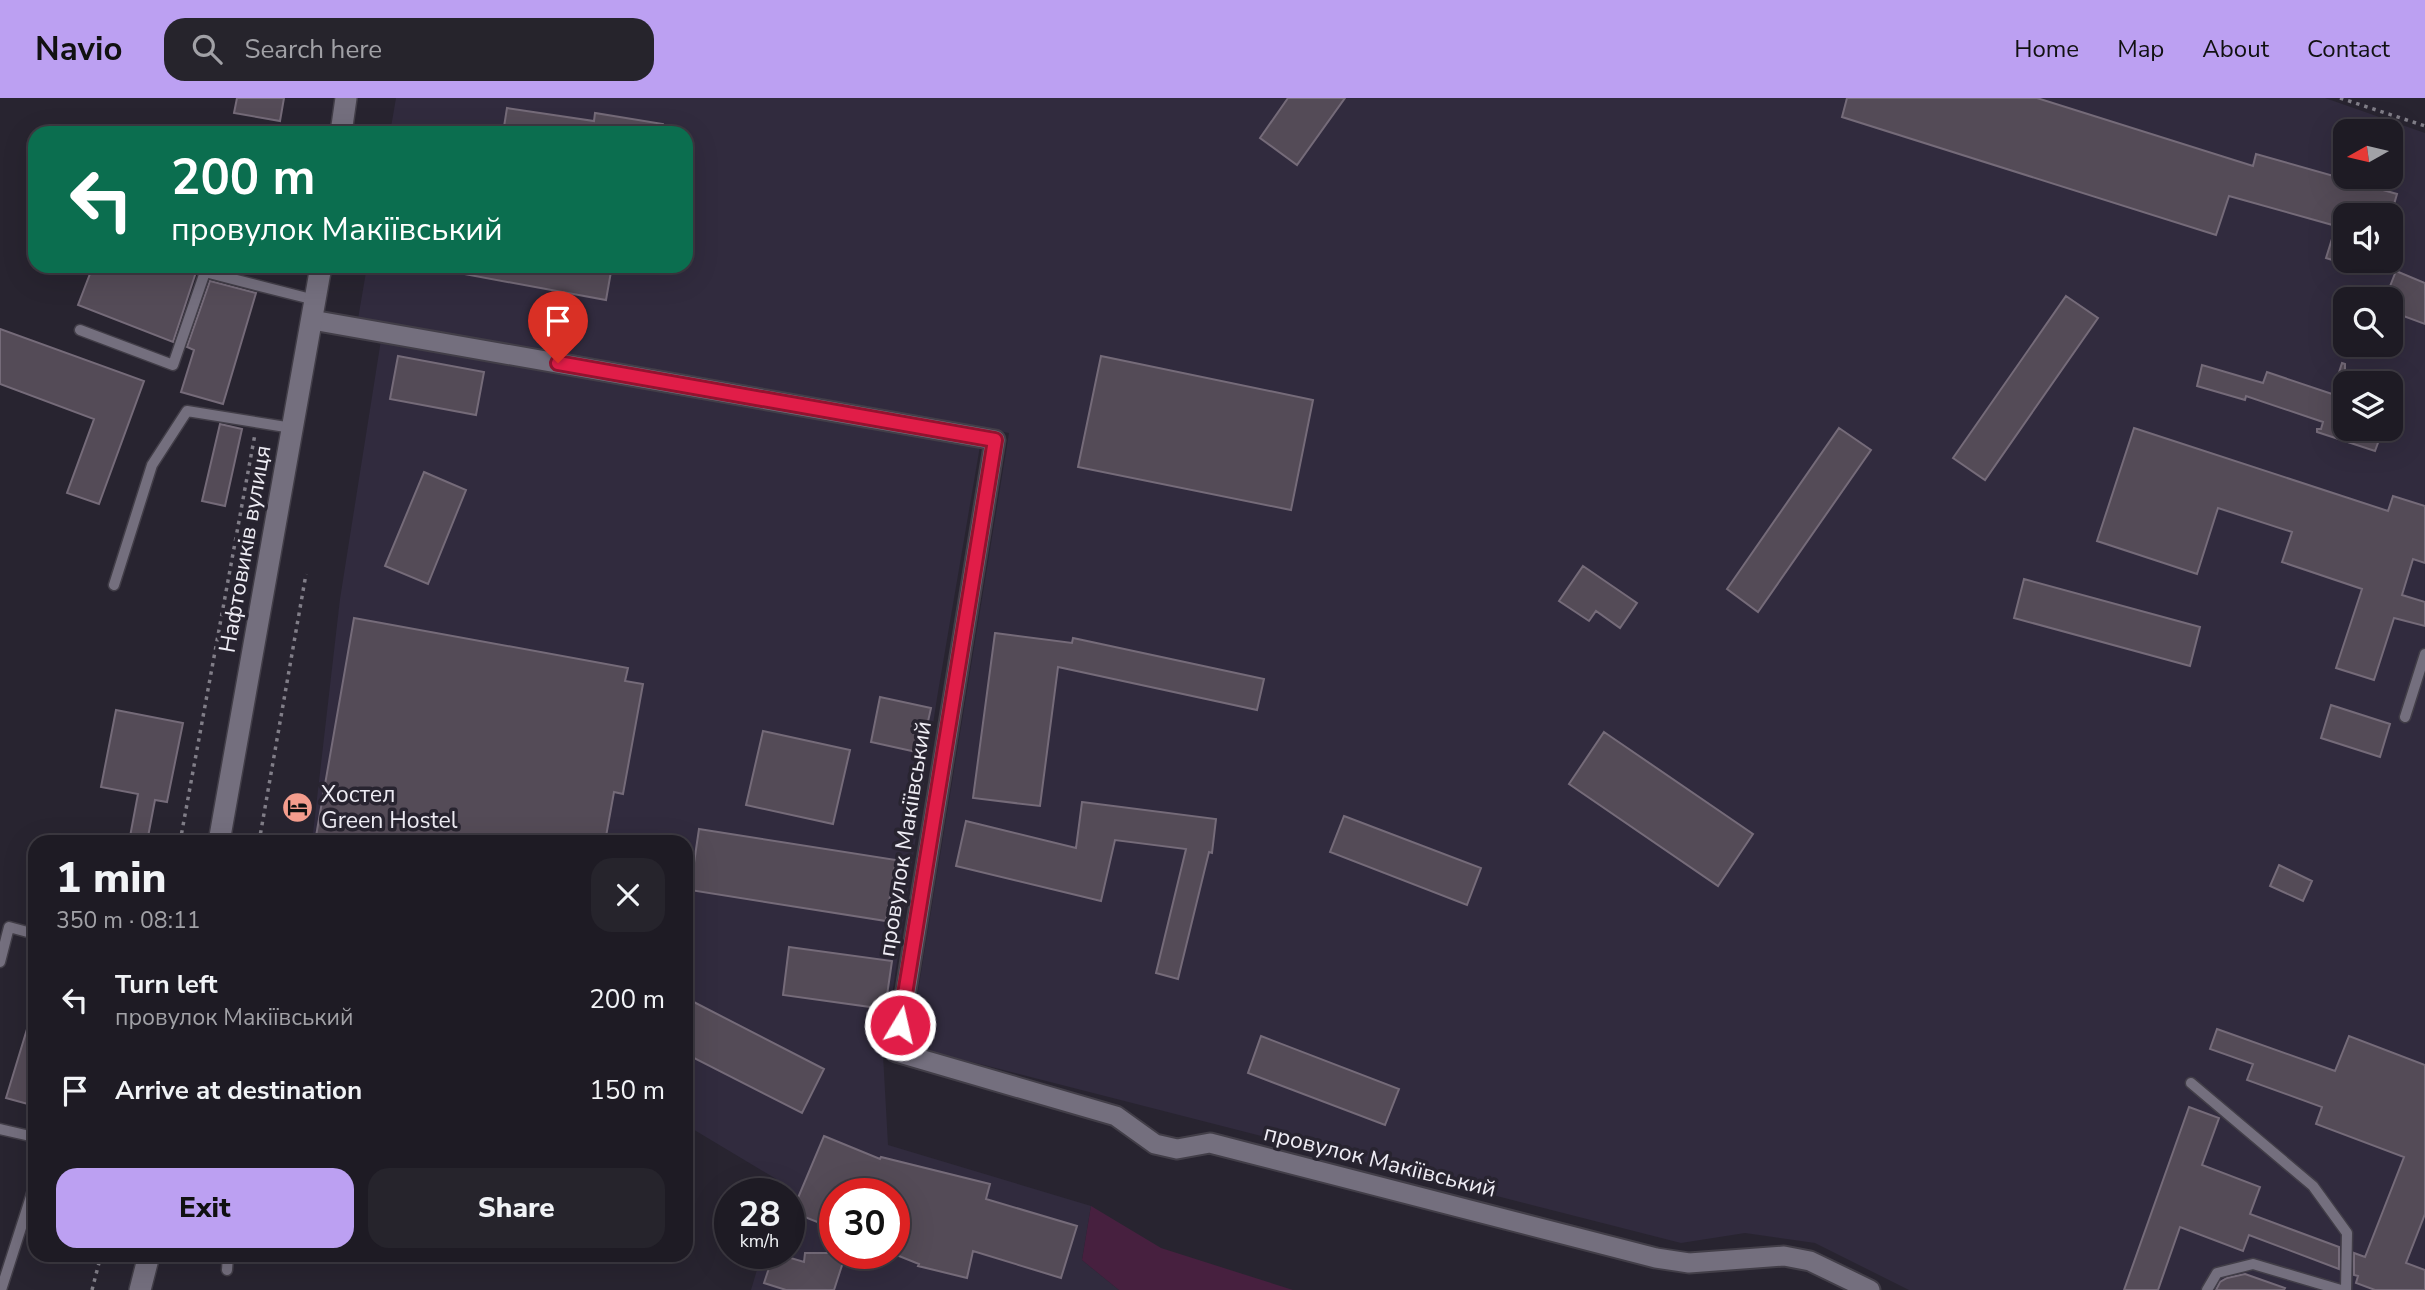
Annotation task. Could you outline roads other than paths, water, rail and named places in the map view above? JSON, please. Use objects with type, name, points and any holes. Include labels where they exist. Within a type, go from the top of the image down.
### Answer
[{"type":"street","points":[[342,126],[346,98]]},
{"type":"street","name":"Нафтовиків вулиця","points":[[220,835],[320,273]]},
{"type":"street","name":"провулок Макіївський","points":[[314,310],[995,440],[896,1052],[1116,1116],[1155,1144],[1177,1149],[1210,1143],[1656,1258],[1689,1263],[1765,1256],[1797,1258],[1810,1261],[1870,1290]]},
{"type":"street","points":[[140,1290],[147,1262]]},
{"type":"lane","points":[[80,330],[173,365],[205,273]]},
{"type":"lane","points":[[208,273],[314,310]]},
{"type":"lane","points":[[114,585],[152,466],[187,411],[293,428]]},
{"type":"lane","points":[[2405,717],[2425,653]]},
{"type":"lane","points":[[0,962],[9,927],[28,932]]},
{"type":"lane","points":[[2191,1083],[2313,1186],[2347,1233],[2343,1290],[2253,1264],[2217,1273],[2207,1290]]},
{"type":"lane","points":[[0,1129],[28,1136]]},
{"type":"lane","points":[[1,1290],[28,1206]]},
{"type":"lane","points":[[227,1270],[228,1262]]},
{"type":"place","name":"Хостел Green Hostel","points":[[298,807]]}]
